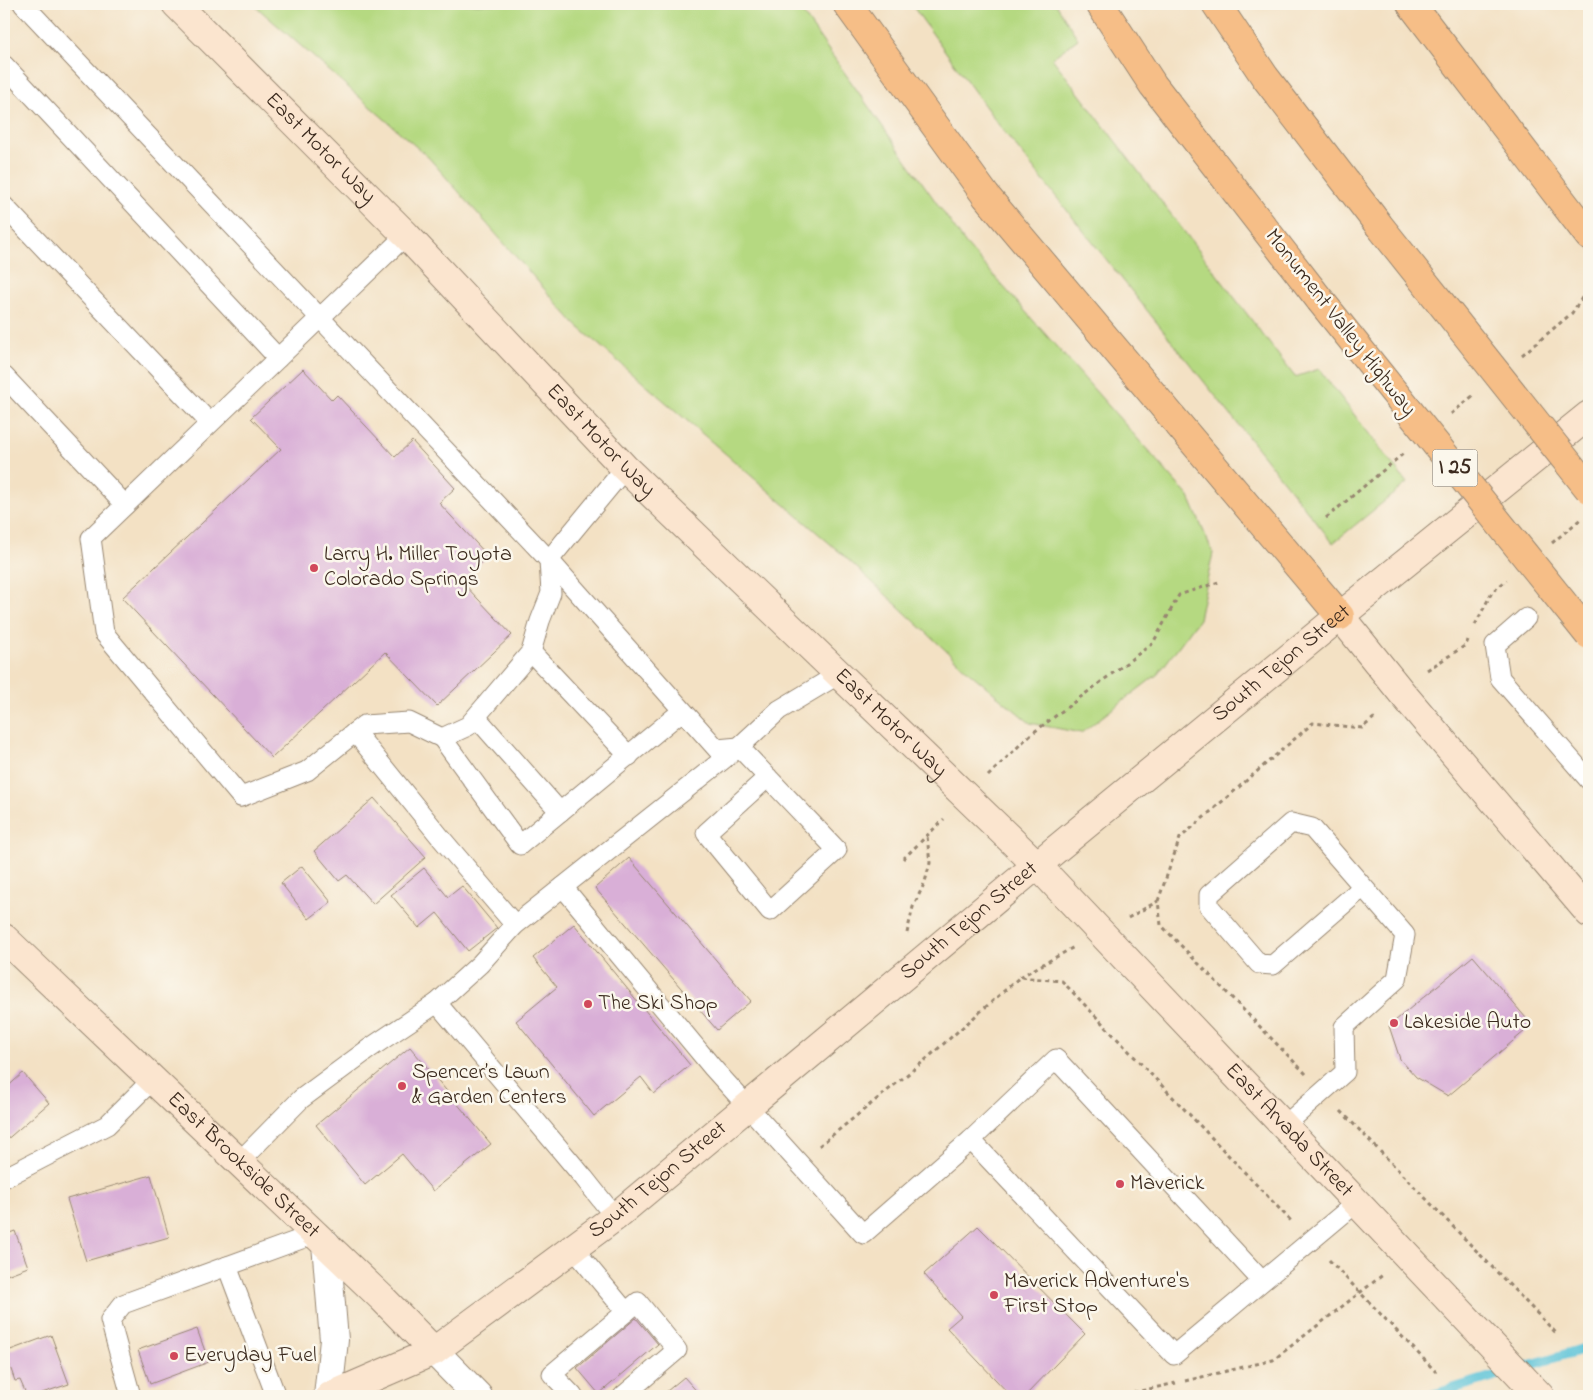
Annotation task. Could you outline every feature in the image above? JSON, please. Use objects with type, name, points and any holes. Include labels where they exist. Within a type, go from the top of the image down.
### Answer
[{"type":"highway","points":[[846,4],[986,196],[1340,616]]},
{"type":"highway","name":"Monument Valley Highway","points":[[1100,4],[1153,85],[1320,300],[1589,635]]},
{"type":"highway","points":[[1216,4],[1265,77],[1378,224],[1589,489]]},
{"type":"highway","points":[[1411,4],[1589,236]]},
{"type":"street","name":"East Motor Way","points":[[176,4],[406,235],[625,468],[1037,865]]},
{"type":"street","name":"South Tejon Street","points":[[329,1396],[434,1351],[615,1217],[1037,865],[1340,616],[1589,415]]},
{"type":"street","points":[[1340,616],[1402,693],[1589,913]]},
{"type":"street","name":"East Arvada Street","points":[[1037,865],[1540,1396]]},
{"type":"street","name":"East Brookside Street","points":[[4,938],[320,1239],[478,1396]]},
{"type":"street","points":[[320,1239],[334,1340],[329,1396]]},
{"type":"lane","points":[[24,4],[549,560],[716,749],[739,747]]},
{"type":"lane","points":[[4,65],[278,358]]},
{"type":"lane","points":[[4,206],[210,423]]},
{"type":"lane","points":[[406,235],[91,538],[104,633],[241,797],[307,771],[364,725],[409,722],[442,738],[520,845],[682,711]]},
{"type":"lane","points":[[4,376],[125,504]]},
{"type":"lane","points":[[442,738],[468,726],[531,652],[551,593],[549,560],[625,468]]},
{"type":"lane","points":[[1526,618],[1495,645],[1500,678],[1589,780]]},
{"type":"lane","points":[[531,652],[629,756]]},
{"type":"lane","points":[[240,1162],[301,1100],[370,1048],[437,1003],[480,964],[515,925],[739,747],[779,710],[839,674]]},
{"type":"lane","points":[[476,717],[560,812]]},
{"type":"lane","points":[[355,732],[440,838],[515,925]]},
{"type":"lane","points":[[739,747],[768,777],[837,850],[770,911],[706,833],[768,777]]},
{"type":"lane","points":[[1284,1126],[1345,1072],[1344,1027],[1397,979],[1404,935],[1363,887],[1312,828],[1292,823],[1209,895],[1209,906],[1259,964],[1273,965],[1363,887]]},
{"type":"lane","points":[[563,887],[713,1068],[863,1234],[971,1140],[1056,1059],[1262,1281]]},
{"type":"lane","points":[[437,1003],[615,1217]]},
{"type":"lane","points":[[4,1178],[106,1125],[153,1079]]},
{"type":"lane","points":[[971,1140],[1174,1355],[1356,1203]]},
{"type":"lane","points":[[131,1396],[110,1320],[123,1304],[227,1266],[320,1239]]},
{"type":"lane","points":[[573,1248],[626,1312]]},
{"type":"lane","points":[[227,1266],[276,1396]]},
{"type":"lane","points":[[573,1396],[552,1374],[603,1339],[626,1312],[638,1302],[677,1350],[634,1375],[623,1396]]},
{"type":"path","points":[[1519,357],[1572,313],[1589,287]]},
{"type":"path","points":[[1443,420],[1481,388]]},
{"type":"path","points":[[1326,518],[1406,452]]},
{"type":"path","points":[[1552,543],[1589,512]]},
{"type":"path","points":[[1472,631],[1492,592],[1514,574]]},
{"type":"path","points":[[1030,735],[1152,643],[1178,595],[1219,582]]},
{"type":"path","points":[[1427,670],[1466,645],[1469,638]]},
{"type":"path","points":[[1375,717],[1362,728],[1313,723],[1180,838],[1158,901],[1161,925],[1558,1335]]},
{"type":"path","points":[[906,936],[913,907],[925,882],[930,863],[927,836]]},
{"type":"path","points":[[1118,1396],[1273,1360],[1407,1257]]},
{"type":"green space","points":[[253,4],[796,4],[965,243],[1189,497],[1213,553],[1199,619],[1158,674],[1081,733],[1030,723],[970,673],[842,554],[576,325],[429,158]]},
{"type":"green space","points":[[911,4],[1056,4],[1078,39],[1052,58],[1295,377],[1319,369],[1407,483],[1333,543],[998,124]]},
{"type":"building","name":"Larry H. Miller Toyota Colorado Springs","points":[[303,369],[332,400],[337,395],[395,457],[412,441],[455,488],[439,503],[488,556],[461,581],[512,635],[437,706],[385,652],[272,758],[122,598],[281,449],[251,418]]},
{"type":"building","points":[[374,798],[426,857],[373,904],[347,875],[339,881],[314,851]]},
{"type":"building","points":[[629,858],[751,1001],[717,1030],[595,888]]},
{"type":"building","points":[[302,866],[331,902],[309,919],[281,883]]},
{"type":"building","points":[[424,868],[448,897],[462,886],[497,928],[468,951],[437,913],[419,928],[391,895]]},
{"type":"building","name":"The Ski Shop","points":[[574,924],[690,1065],[654,1094],[641,1077],[594,1116],[516,1021],[557,987],[533,958]]},
{"type":"building","points":[[1473,956],[1532,1025],[1448,1096],[1416,1077],[1400,1059],[1389,1026]]},
{"type":"building","name":"Spencer’s Lawn & Garden Centers","points":[[410,1047],[491,1144],[433,1191],[402,1154],[365,1185],[316,1125]]},
{"type":"building","points":[[23,1073],[49,1103],[4,1142],[4,1090]]},
{"type":"building","points":[[151,1175],[169,1237],[86,1261],[67,1199]]},
{"type":"building","name":"Maverick Adventure's First Stop","points":[[978,1226],[1085,1334],[1025,1396],[1011,1396],[947,1328],[961,1316],[924,1274]]},
{"type":"building","points":[[15,1231],[28,1267],[4,1276],[4,1235]]},
{"type":"building","points":[[636,1318],[658,1344],[599,1394],[577,1368]]},
{"type":"building","name":"Everyday Fuel","points":[[197,1329],[209,1362],[150,1384],[138,1350]]},
{"type":"building","points":[[51,1335],[69,1384],[33,1396],[27,1396],[20,1380],[15,1381],[5,1352]]},
{"type":"building","points":[[684,1377],[701,1396],[661,1396]]},
{"type":"waterway","points":[[1429,1396],[1589,1347]]},
{"type":"place","name":"Larry H. Miller Toyota Colorado Springs","points":[[314,568]]},
{"type":"place","name":"The Ski Shop","points":[[588,1004]]},
{"type":"place","name":"Lakeside Auto","points":[[1394,1023]]},
{"type":"place","name":"Spencer’s Lawn & Garden Centers","points":[[402,1086]]},
{"type":"place","name":"Maverick","points":[[1120,1184]]},
{"type":"place","name":"Maverick Adventure's First Stop","points":[[994,1295]]},
{"type":"place","name":"Everyday Fuel","points":[[174,1356]]}]
